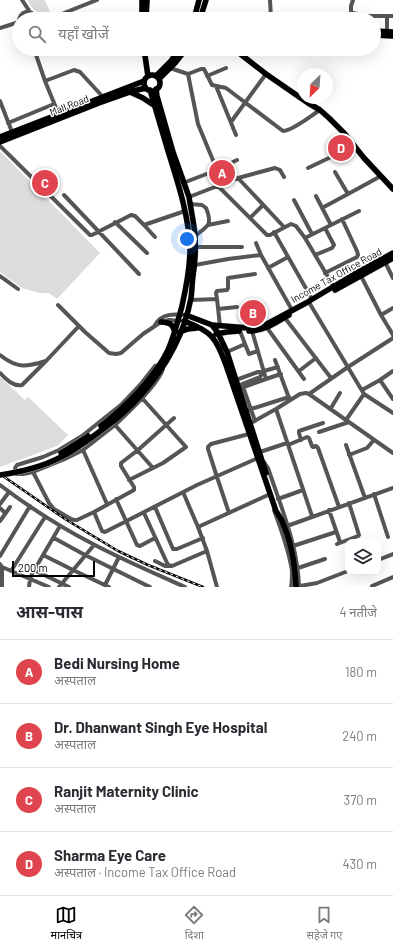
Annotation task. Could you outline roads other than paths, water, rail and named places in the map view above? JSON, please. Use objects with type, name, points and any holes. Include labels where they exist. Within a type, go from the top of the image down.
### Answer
[{"type":"main road","points":[[142,0],[142,12]]},
{"type":"main road","points":[[146,12],[147,0]]},
{"type":"main road","points":[[196,12],[199,0]]},
{"type":"main road","points":[[202,12],[206,0]]},
{"type":"main road","points":[[389,33],[393,36]]},
{"type":"main road","points":[[0,475],[20,472],[58,459],[81,446],[112,422],[133,404],[155,379],[185,318],[190,300],[195,265],[195,236],[189,197],[173,152],[157,96],[156,89],[159,86],[147,56]]},
{"type":"main road","points":[[150,56],[154,76]]},
{"type":"main road","points":[[154,76],[174,56]]},
{"type":"main road","points":[[178,332],[190,254],[189,236],[185,211],[155,106],[144,81],[170,68],[180,56]]},
{"type":"main road","points":[[242,56],[320,110],[344,133],[393,190]]},
{"type":"main road","name":"Mall Road","points":[[0,137],[144,81]]},
{"type":"main road","name":"Mall Road","points":[[0,142],[130,92],[156,89]]},
{"type":"main road","points":[[130,92],[155,106]]},
{"type":"main road","name":"Income Tax Office Road","points":[[320,296],[351,276],[393,253]]},
{"type":"main road","points":[[212,335],[227,332],[257,331],[393,258]]},
{"type":"main road","name":"Income Tax Office Road","points":[[288,313],[311,302]]},
{"type":"main road","points":[[185,318],[220,326],[249,328],[266,326]]},
{"type":"main road","points":[[185,318],[212,335],[218,345],[251,423],[249,434],[260,458],[291,545],[298,587]]},
{"type":"main road","points":[[161,322],[171,324],[178,332]]},
{"type":"main road","points":[[212,325],[218,333],[227,352],[236,380],[241,388],[260,458]]},
{"type":"main road","points":[[178,332],[192,328],[205,330]]},
{"type":"main road","points":[[0,472],[29,466],[56,456],[112,422]]},
{"type":"street","points":[[67,12],[97,0]]},
{"type":"street","points":[[270,0],[271,12]]},
{"type":"street","points":[[352,12],[351,6],[353,0]]},
{"type":"street","points":[[23,1],[30,12]]},
{"type":"street","points":[[22,12],[23,1]]},
{"type":"street","points":[[25,12],[30,12]]},
{"type":"street","points":[[381,16],[393,16]]},
{"type":"street","points":[[388,16],[389,33]]},
{"type":"street","points":[[0,28],[12,25]]},
{"type":"street","points":[[36,56],[59,115]]},
{"type":"street","points":[[170,68],[188,74],[203,68],[211,84],[226,88],[286,132],[320,110]]},
{"type":"street","points":[[207,76],[226,68]]},
{"type":"street","points":[[45,81],[77,70],[104,97]]},
{"type":"street","points":[[188,74],[198,124],[217,170]]},
{"type":"street","points":[[231,122],[266,74]]},
{"type":"street","points":[[216,86],[236,135]]},
{"type":"street","points":[[0,101],[12,132]]},
{"type":"street","points":[[8,123],[54,104]]},
{"type":"street","points":[[0,146],[88,233],[92,235],[115,222],[132,215],[135,216],[156,237]]},
{"type":"street","points":[[308,168],[354,146]]},
{"type":"street","points":[[183,182],[217,170],[237,160]]},
{"type":"street","points":[[189,197],[238,178],[275,168],[280,170],[284,176]]},
{"type":"street","points":[[335,172],[348,194]]},
{"type":"street","points":[[322,208],[381,176]]},
{"type":"street","points":[[238,178],[284,227]]},
{"type":"street","points":[[218,186],[268,236],[291,224],[296,226],[305,238],[334,287]]},
{"type":"street","points":[[64,195],[139,274]]},
{"type":"street","points":[[316,196],[331,225]]},
{"type":"street","points":[[294,200],[312,234]]},
{"type":"street","points":[[190,204],[202,205],[206,208],[210,220],[208,225]]},
{"type":"street","points":[[250,218],[263,205]]},
{"type":"street","points":[[144,225],[185,211]]},
{"type":"street","points":[[305,238],[360,211]]},
{"type":"street","points":[[325,273],[357,257],[358,255],[342,219]]},
{"type":"street","points":[[195,236],[208,225],[228,221]]},
{"type":"street","points":[[115,222],[147,253]]},
{"type":"street","points":[[315,255],[332,248],[334,245],[325,228]]},
{"type":"street","points":[[274,232],[311,302],[363,392],[393,413]]},
{"type":"street","points":[[256,243],[288,313],[316,358],[332,378]]},
{"type":"street","points":[[195,247],[242,247]]},
{"type":"street","points":[[195,265],[261,255]]},
{"type":"street","points":[[268,268],[288,257]]},
{"type":"street","points":[[385,262],[393,278]]},
{"type":"street","points":[[220,326],[216,294],[218,291],[228,290],[228,278],[255,274]]},
{"type":"street","points":[[0,276],[18,289]]},
{"type":"street","points":[[309,394],[393,336],[361,276]]},
{"type":"street","points":[[190,300],[217,299]]},
{"type":"street","points":[[58,305],[104,349],[109,353],[116,354],[126,349],[155,325],[169,320],[185,318]]},
{"type":"street","points":[[218,309],[237,307]]},
{"type":"street","points":[[381,314],[393,308]]},
{"type":"street","points":[[155,325],[157,321],[164,316],[173,314],[179,318]]},
{"type":"street","points":[[0,373],[14,385],[19,386],[24,383],[47,360],[79,326]]},
{"type":"street","points":[[266,326],[304,378]]},
{"type":"street","points":[[240,331],[249,354],[258,351]]},
{"type":"street","points":[[252,331],[266,379]]},
{"type":"street","points":[[227,352],[245,344]]},
{"type":"street","points":[[0,355],[13,364],[20,365],[31,365],[47,360]]},
{"type":"street","points":[[298,371],[316,358]]},
{"type":"street","points":[[275,360],[289,399]]},
{"type":"street","points":[[155,366],[162,366],[162,372],[158,379],[142,398],[112,422],[83,450],[47,467],[33,472],[16,474],[15,468],[17,465],[43,457],[59,450],[82,436],[122,404],[155,366]]},
{"type":"street","points":[[264,371],[278,367]]},
{"type":"street","points":[[319,432],[348,420],[363,392],[393,371]]},
{"type":"street","points":[[236,380],[261,372],[260,377],[242,383],[241,388]]},
{"type":"street","points":[[241,388],[281,374]]},
{"type":"street","points":[[380,380],[393,398]]},
{"type":"street","points":[[248,410],[306,393],[331,408],[393,453]]},
{"type":"street","points":[[331,408],[340,393]]},
{"type":"street","points":[[129,480],[166,461],[186,447],[142,398]]},
{"type":"street","points":[[251,423],[276,409],[289,399]]},
{"type":"street","points":[[276,409],[312,516]]},
{"type":"street","points":[[33,472],[52,507],[74,520],[94,512],[134,490],[134,487],[121,466],[121,463],[174,418]]},
{"type":"street","points":[[112,422],[153,468]]},
{"type":"street","points":[[301,440],[299,433],[300,431],[323,423]]},
{"type":"street","points":[[229,513],[208,449],[209,445],[249,434]]},
{"type":"street","points":[[94,512],[104,532],[184,492],[288,444],[308,437],[312,446],[318,448],[339,507]]},
{"type":"street","points":[[349,455],[367,448],[374,440]]},
{"type":"street","points":[[346,446],[365,498]]},
{"type":"street","points":[[83,450],[108,504]]},
{"type":"street","points":[[43,457],[40,460],[41,464],[47,467]]},
{"type":"street","points":[[260,458],[258,467],[282,532],[290,560],[292,572],[291,587]]},
{"type":"street","points":[[260,458],[268,468],[287,526],[298,568],[298,587],[314,584],[345,572]]},
{"type":"street","points":[[0,485],[60,526],[94,545],[183,587]]},
{"type":"street","points":[[287,526],[393,488]]},
{"type":"street","points":[[278,498],[303,490]]},
{"type":"street","points":[[0,502],[9,492]]},
{"type":"street","points":[[184,492],[203,538],[217,587]]},
{"type":"street","points":[[374,494],[388,537]]},
{"type":"street","points":[[198,527],[268,495]]},
{"type":"street","points":[[116,499],[138,546],[155,538]]},
{"type":"street","points":[[329,510],[338,543],[360,535],[349,503]]},
{"type":"street","points":[[0,556],[30,506]]},
{"type":"street","points":[[0,521],[10,507]]},
{"type":"street","points":[[155,507],[173,549],[177,549],[203,538]]},
{"type":"street","points":[[0,508],[5,513]]},
{"type":"street","points":[[144,513],[166,563],[170,566]]},
{"type":"street","points":[[11,571],[45,516]]},
{"type":"street","points":[[29,587],[30,579],[34,570],[60,526]]},
{"type":"street","points":[[291,545],[336,532]]},
{"type":"street","points":[[54,538],[150,587]]},
{"type":"street","points":[[60,585],[94,545]]},
{"type":"street","points":[[155,562],[165,566],[170,566],[207,551]]},
{"type":"street","points":[[381,559],[393,554]]},
{"type":"street","points":[[43,555],[107,586],[119,557]]},
{"type":"street","points":[[298,568],[325,559]]},
{"type":"street","points":[[1,565],[48,587]]},
{"type":"street","points":[[1,565],[2,587]]},
{"type":"street","points":[[34,570],[60,585],[69,587]]},
{"type":"street","points":[[372,586],[393,576]]},
{"type":"railway","points":[[0,474],[65,519],[118,551],[203,587]]},
{"type":"place","name":"Sharma Eye Care","points":[[341,148]]},
{"type":"place","name":"Bedi Nursing Home","points":[[222,173]]},
{"type":"place","name":"Ranjit Maternity Clinic","points":[[45,183]]},
{"type":"place","name":"Dr. Dhanwant Singh Eye Hospital","points":[[253,313]]}]
